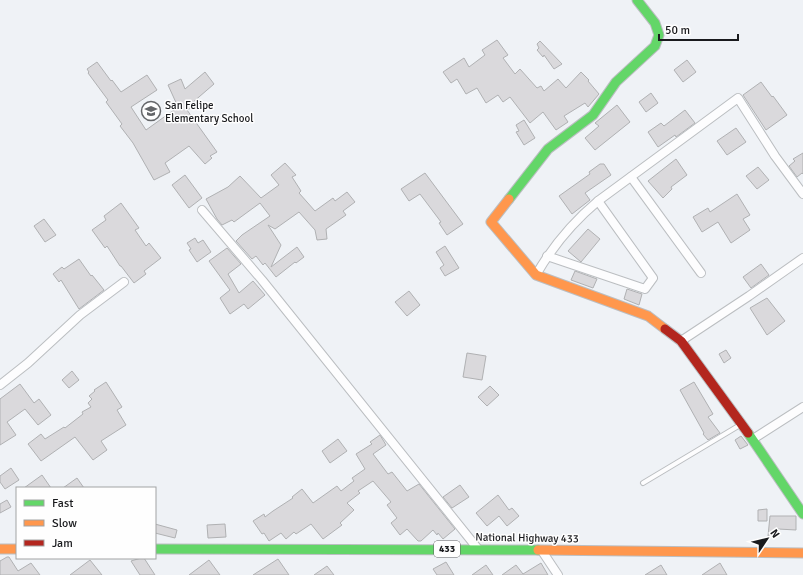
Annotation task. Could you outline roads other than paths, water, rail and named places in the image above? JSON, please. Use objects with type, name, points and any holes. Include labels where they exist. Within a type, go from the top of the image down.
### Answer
[{"type":"street","points":[[637,0],[655,23],[659,35],[655,46],[616,82],[593,115],[548,149],[491,222],[536,275],[648,316],[681,341],[753,439],[803,514]]},
{"type":"street","points":[[536,275],[547,256],[583,214],[598,201],[738,98],[775,156],[803,194]]},
{"type":"street","points":[[632,177],[700,273]]},
{"type":"street","points":[[547,256],[645,288],[653,278],[598,201]]},
{"type":"street","points":[[202,210],[262,280],[478,549]]},
{"type":"street","points":[[681,341],[803,258]]},
{"type":"street","points":[[0,385],[28,363],[80,316],[124,282]]},
{"type":"street","points":[[753,439],[803,407]]},
{"type":"street","points":[[0,549],[16,549]]},
{"type":"street","name":"National Highway 433","points":[[156,549],[478,549],[542,551],[803,553]]},
{"type":"street","points":[[542,551],[558,575]]},
{"type":"lane","points":[[643,483],[742,424]]},
{"type":"place","name":"San Felipe Elementary School","points":[[151,111]]}]
